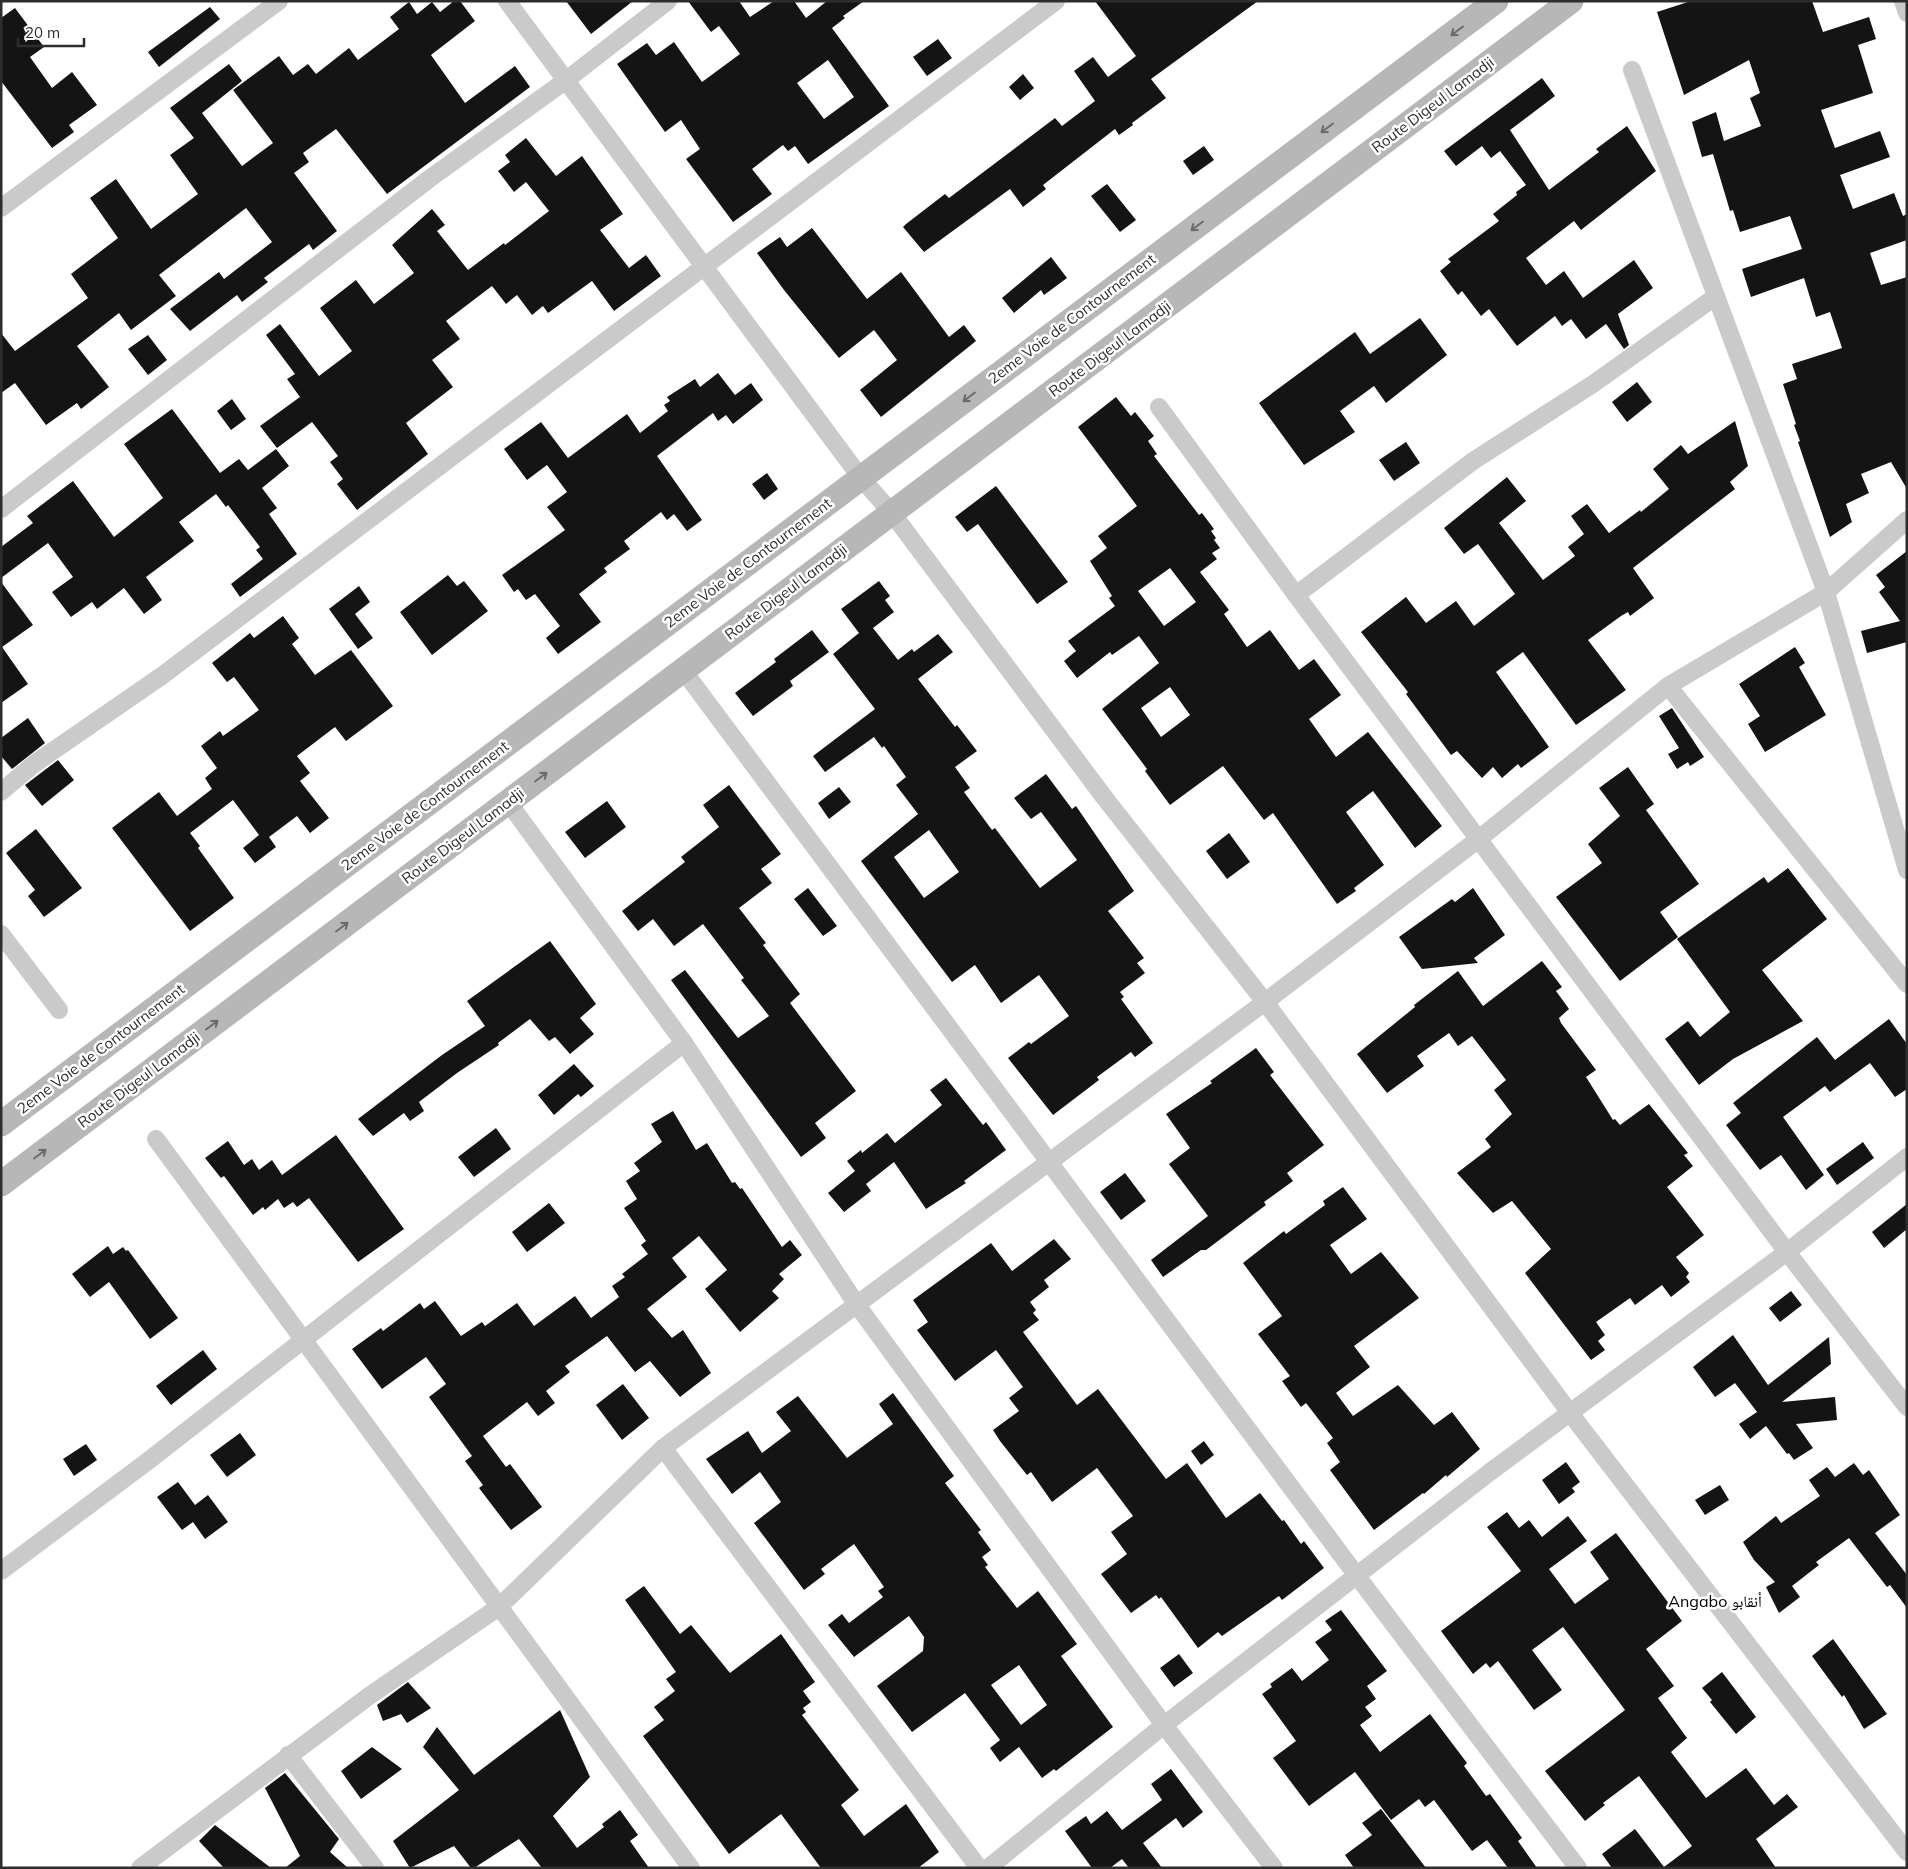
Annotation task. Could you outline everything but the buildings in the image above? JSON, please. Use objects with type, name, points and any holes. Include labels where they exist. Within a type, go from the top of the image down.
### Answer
[{"type":"main road","name":"2eme Voie de Contournement","points":[[1,1124],[1496,1]]},
{"type":"main road","name":"Route Digeul Lamadji","points":[[1,1184],[1571,1]]},
{"type":"street","points":[[1,208],[279,1]]},
{"type":"street","points":[[507,1],[565,81],[706,266],[861,478],[892,512],[1104,797],[1265,1002],[1570,1413],[1907,1852]]},
{"type":"street","points":[[1,508],[430,179],[565,81],[668,1]]},
{"type":"street","points":[[1,792],[34,764],[163,676],[1056,1]]},
{"type":"street","points":[[1903,1],[1907,13]]},
{"type":"street","points":[[1632,70],[1826,592],[1907,870]]},
{"type":"street","points":[[1296,595],[1473,461],[1593,384],[1715,297]]},
{"type":"street","points":[[1159,407],[1296,595],[1480,838],[1787,1252],[1907,1407]]},
{"type":"street","points":[[140,1868],[288,1755],[499,1606],[663,1448],[1265,1002],[1480,838],[1668,686],[1826,592],[1907,520]]},
{"type":"street","points":[[682,670],[1047,1162],[1578,1868]]},
{"type":"street","points":[[1668,686],[1907,984]]},
{"type":"street","points":[[508,802],[684,1043],[857,1305],[1164,1725],[1274,1868]]},
{"type":"street","points":[[1,934],[58,1010]]},
{"type":"street","points":[[1,1571],[304,1340],[684,1043]]},
{"type":"street","points":[[156,1139],[691,1868]]},
{"type":"street","points":[[988,1868],[1164,1725],[1570,1413],[1787,1252],[1907,1157]]},
{"type":"street","points":[[663,1448],[979,1868]]},
{"type":"street","points":[[288,1755],[375,1868]]},
{"type":"district","name":"Angabo أنقابو","points":[[1715,1601]]}]
